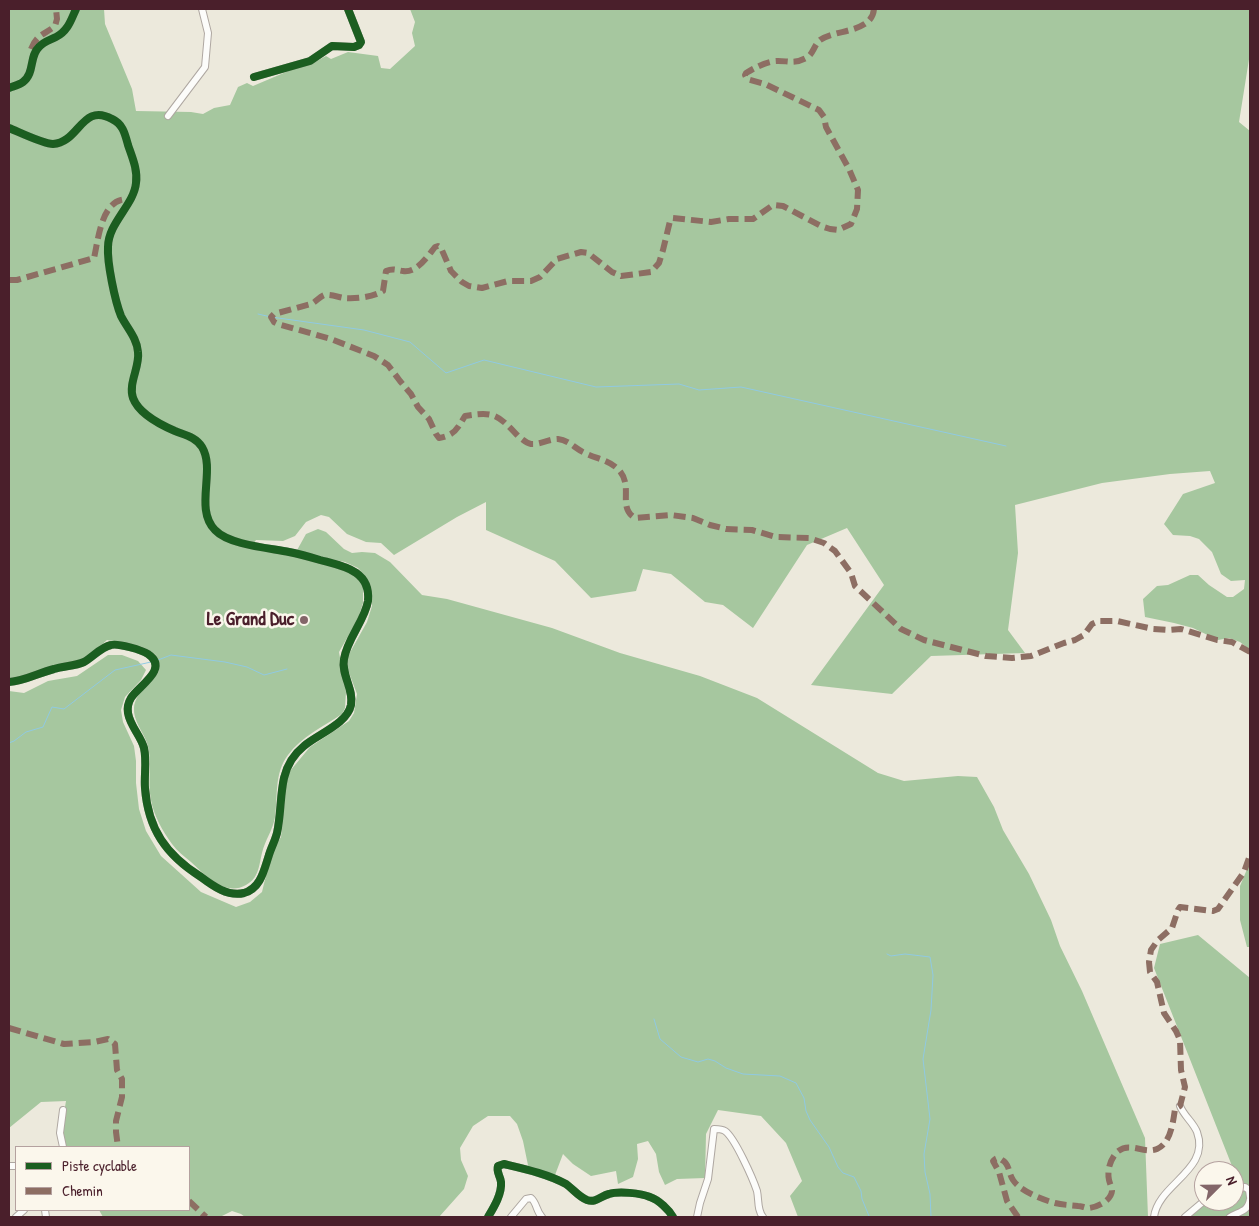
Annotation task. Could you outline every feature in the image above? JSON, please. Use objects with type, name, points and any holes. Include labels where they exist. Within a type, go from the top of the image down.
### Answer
[{"type":"street","points":[[9,88],[22,84],[28,78],[33,55],[38,47],[66,30],[76,9]]},
{"type":"street","points":[[168,116],[205,67],[208,33],[202,9]]},
{"type":"street","points":[[254,77],[310,61],[332,46],[354,47],[360,45],[361,42],[348,9]]},
{"type":"street","points":[[9,128],[41,141],[54,144],[68,139],[86,118],[100,115],[108,116],[120,124],[124,131],[135,168],[136,188],[113,228],[108,239],[107,249],[119,310],[137,345],[139,353],[138,367],[131,392],[134,400],[139,408],[154,420],[172,430],[194,438],[201,444],[206,461],[207,485],[205,504],[207,518],[218,533],[240,542],[346,566],[355,571],[363,580],[368,599],[343,662],[351,696],[349,712],[337,724],[306,745],[292,759],[284,778],[276,837],[260,880],[252,889],[242,893],[234,894],[222,890],[190,871],[171,854],[152,823],[144,786],[144,749],[129,719],[128,710],[131,696],[151,677],[154,671],[154,662],[150,655],[122,645],[113,644],[106,646],[88,660],[76,665],[51,669],[31,677],[9,682]]},
{"type":"street","points":[[1154,1217],[1155,1208],[1160,1200],[1188,1169],[1199,1152],[1196,1131],[1180,1106]]},
{"type":"street","points":[[63,1110],[60,1133],[63,1146]]},
{"type":"street","points":[[697,1217],[708,1179],[714,1129],[725,1131],[739,1151],[756,1187],[759,1210],[763,1217]]},
{"type":"street","points":[[488,1217],[500,1194],[501,1183],[497,1169],[498,1166],[504,1164],[553,1178],[567,1185],[585,1200],[598,1200],[609,1194],[624,1193],[650,1197],[659,1202],[673,1217]]},
{"type":"street","points":[[1230,1217],[1249,1206],[1248,1190],[1244,1187]]},
{"type":"street","points":[[511,1217],[526,1199],[531,1198],[535,1201],[542,1217]]},
{"type":"street","points":[[1184,1217],[1194,1209]]},
{"type":"green space","points":[[9,9],[104,9],[105,24],[132,89],[136,111],[203,114],[214,108],[230,105],[238,87],[247,83],[253,86],[326,56],[331,59],[348,52],[378,56],[381,68],[390,69],[415,46],[412,33],[415,22],[410,9],[1250,9],[1250,53],[1239,122],[1250,131],[1250,650],[1240,642],[1229,638],[1218,640],[1193,628],[1145,617],[1143,599],[1157,586],[1168,585],[1190,575],[1198,575],[1227,597],[1233,597],[1244,589],[1245,580],[1231,581],[1221,574],[1212,552],[1199,539],[1190,536],[1173,535],[1164,524],[1183,494],[1215,483],[1210,471],[1102,483],[1015,505],[1018,553],[1008,630],[1025,653],[931,656],[892,694],[811,685],[884,585],[847,528],[807,545],[753,628],[723,605],[705,602],[671,574],[643,569],[636,591],[591,598],[555,561],[486,530],[486,502],[394,555],[381,543],[366,542],[347,534],[329,517],[321,515],[306,522],[295,536],[283,541],[256,540],[251,547],[342,566],[361,580],[363,603],[358,619],[339,652],[346,692],[345,708],[342,714],[299,743],[288,755],[280,769],[274,822],[263,848],[258,871],[254,879],[238,888],[231,888],[216,883],[174,847],[159,823],[152,806],[149,750],[135,717],[134,708],[137,697],[159,671],[158,660],[155,654],[143,647],[107,640],[84,660],[55,665],[23,676],[9,678]]},
{"type":"green space","points":[[318,529],[326,532],[344,549],[352,553],[375,553],[390,562],[422,595],[447,599],[552,628],[620,653],[700,676],[757,698],[878,773],[904,781],[958,776],[977,777],[994,807],[1003,830],[1029,874],[1051,920],[1060,946],[1082,991],[1145,1138],[1148,1217],[798,1217],[790,1196],[802,1181],[786,1143],[761,1116],[718,1110],[706,1134],[705,1178],[677,1179],[665,1185],[659,1172],[656,1154],[648,1141],[637,1144],[638,1159],[633,1177],[618,1184],[616,1171],[591,1176],[573,1164],[563,1154],[555,1175],[529,1170],[523,1141],[517,1124],[510,1116],[488,1116],[473,1126],[460,1148],[461,1160],[468,1176],[464,1189],[439,1217],[245,1217],[232,1211],[220,1217],[103,1217],[100,1211],[190,1211],[190,1146],[65,1146],[61,1131],[66,1101],[41,1102],[9,1128],[9,691],[24,693],[48,681],[77,676],[108,655],[122,655],[138,661],[146,670],[141,680],[125,697],[121,710],[123,722],[134,746],[139,809],[146,831],[161,856],[201,892],[236,907],[250,902],[262,892],[270,854],[281,837],[287,778],[290,771],[310,747],[349,721],[354,713],[357,694],[348,670],[348,656],[367,622],[372,606],[371,587],[366,577],[358,568],[345,562],[296,552],[306,534]]},
{"type":"green space","points":[[1250,862],[1250,947],[1247,947],[1240,920],[1240,886]]},
{"type":"green space","points":[[1198,935],[1250,978],[1250,1217],[1186,1217],[1194,1208],[1194,1211],[1244,1211],[1244,1161],[1230,1161],[1154,968],[1160,944]]},
{"type":"waterway","points":[[258,314],[364,330],[410,342],[446,373],[484,360],[596,387],[679,384],[699,390],[741,387],[1006,446]]},
{"type":"waterway","points":[[158,660],[171,655],[225,662],[247,667],[264,675],[287,669]]},
{"type":"waterway","points":[[9,743],[26,732],[43,727],[52,707],[64,709],[115,670],[151,662]]},
{"type":"waterway","points":[[887,954],[891,956],[905,954],[930,957],[933,975],[931,1010],[923,1059],[930,1119],[924,1154],[925,1172],[930,1194],[931,1217]]},
{"type":"waterway","points":[[654,1019],[660,1039],[681,1057],[698,1062],[708,1059],[743,1074],[780,1076],[796,1083],[804,1098],[810,1120],[829,1147],[838,1167],[843,1173],[854,1177],[861,1191],[868,1217]]},
{"type":"marked path","points":[[31,49],[38,38],[55,26],[57,19],[56,9]]},
{"type":"marked path","points":[[874,9],[872,17],[867,22],[820,40],[806,58],[794,62],[775,61],[767,63],[745,75],[747,79],[765,84],[819,110],[824,117],[826,127],[858,190],[857,209],[851,224],[838,230],[830,229],[783,206],[773,205],[753,219],[729,219],[711,222],[673,218],[670,221],[659,263],[651,272],[621,276],[612,272],[588,253],[581,252],[557,259],[540,277],[531,281],[508,281],[482,288],[469,286],[462,282],[451,271],[441,248],[438,246],[413,270],[393,269],[386,271],[383,291],[379,293],[354,298],[324,295],[311,304],[274,314],[271,317],[278,324],[331,339],[374,356],[388,365],[411,394],[418,407],[429,419],[439,438],[455,431],[465,416],[483,414],[495,416],[506,423],[524,441],[537,444],[555,439],[562,440],[615,467],[623,476],[627,508],[635,518],[671,515],[693,518],[726,529],[752,530],[776,537],[809,538],[824,543],[835,551],[851,573],[855,586],[901,629],[924,640],[986,656],[1012,658],[1031,656],[1075,640],[1084,635],[1092,624],[1099,621],[1117,621],[1153,629],[1181,629],[1217,640],[1232,642],[1250,652]]},
{"type":"marked path","points":[[9,280],[17,280],[94,258],[101,225],[109,209],[114,203],[121,200],[129,200]]},
{"type":"marked path","points":[[1018,1217],[1007,1201],[999,1172],[993,1161],[996,1159],[998,1158],[1005,1162],[1016,1184],[1032,1194],[1055,1203],[1089,1208],[1103,1203],[1111,1195],[1112,1190],[1108,1176],[1111,1162],[1117,1152],[1127,1148],[1154,1150],[1165,1142],[1170,1132],[1175,1109],[1180,1106],[1185,1087],[1181,1070],[1180,1040],[1164,1013],[1157,982],[1150,972],[1151,950],[1158,940],[1172,928],[1180,907],[1213,911],[1218,909],[1244,872],[1250,855]]},
{"type":"marked path","points":[[9,1028],[64,1044],[108,1039],[115,1044],[117,1070],[122,1079],[122,1097],[116,1121],[118,1146]]},
{"type":"marked path","points":[[190,1202],[206,1217]]},
{"type":"cycle path","points":[[9,88],[27,78],[36,51],[42,44],[63,32],[69,25],[76,9]]},
{"type":"cycle path","points":[[254,77],[310,61],[332,46],[354,47],[359,45],[361,42],[348,9]]},
{"type":"cycle path","points":[[9,128],[37,140],[53,144],[62,142],[87,119],[94,116],[102,115],[112,119],[121,127],[125,133],[134,164],[136,183],[131,199],[112,230],[109,238],[108,254],[112,282],[121,316],[137,347],[138,358],[132,387],[133,398],[136,404],[145,414],[157,422],[186,435],[202,447],[206,456],[207,467],[206,511],[209,521],[221,535],[239,542],[297,554],[346,567],[360,576],[365,582],[368,591],[366,608],[344,659],[344,671],[351,693],[351,705],[344,718],[304,746],[291,760],[284,778],[277,833],[258,883],[250,891],[244,893],[238,894],[221,890],[178,860],[161,840],[150,816],[145,788],[144,748],[129,718],[128,709],[128,703],[131,698],[150,677],[156,666],[154,660],[148,654],[130,647],[111,645],[81,663],[9,682]]},
{"type":"cycle path","points":[[488,1217],[500,1191],[501,1182],[498,1166],[504,1164],[559,1180],[587,1200],[593,1201],[609,1194],[618,1193],[630,1193],[653,1198],[666,1208],[673,1217]]},
{"type":"place","name":"Le Grand Duc","points":[[304,620]]}]
